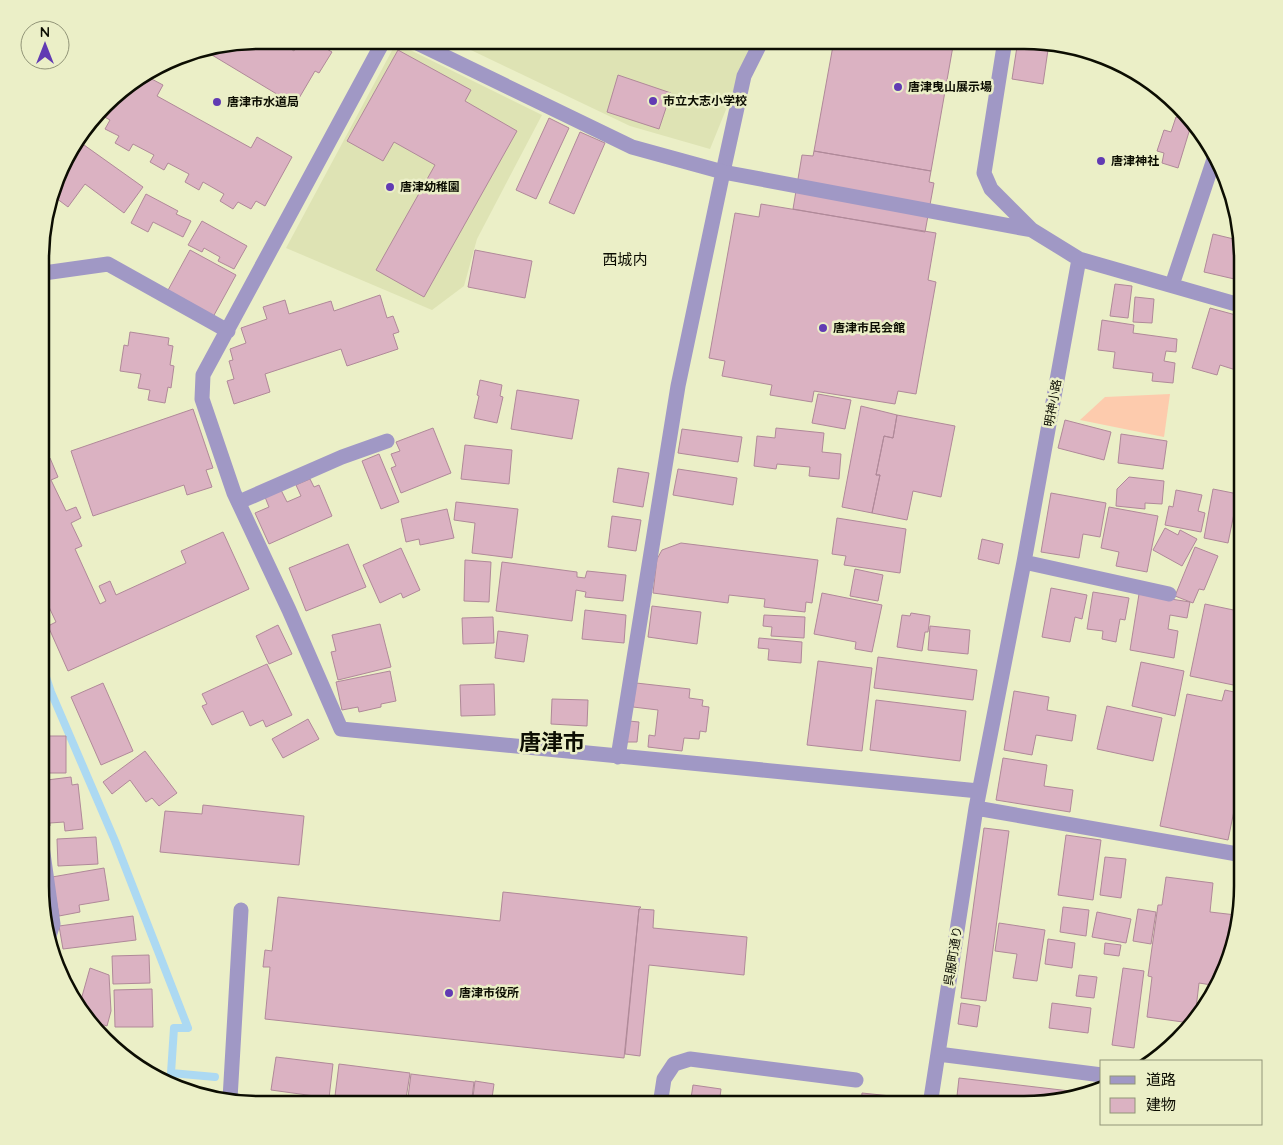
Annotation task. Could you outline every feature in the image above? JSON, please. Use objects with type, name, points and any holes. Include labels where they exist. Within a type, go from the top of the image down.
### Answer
[{"type":"street","points":[[379,49],[203,375],[202,399],[239,502],[341,729],[979,791]]},
{"type":"street","points":[[429,49],[632,148],[723,172],[1032,230]]},
{"type":"street","points":[[618,756],[678,386],[744,76],[758,49]]},
{"type":"street","points":[[1005,49],[984,173],[991,189],[1032,230],[1079,259],[1234,304]]},
{"type":"street","points":[[1172,285],[1212,165]]},
{"type":"street","name":"明神小路","points":[[976,808],[1024,562],[1079,259]]},
{"type":"street","points":[[49,272],[108,264],[228,331]]},
{"type":"street","points":[[239,502],[342,457],[388,441]]},
{"type":"street","points":[[1024,562],[1169,594]]},
{"type":"street","points":[[976,808],[1234,853]]},
{"type":"street","name":"呉服町通り","points":[[931,1096],[976,808]]},
{"type":"street","points":[[49,896],[53,925]]},
{"type":"street","points":[[230,1094],[240,910]]},
{"type":"street","points":[[938,1054],[1100,1075]]},
{"type":"street","points":[[661,1096],[664,1079],[674,1064],[690,1059],[856,1080]]},
{"type":"shaded area","points":[[393,49],[408,49],[542,115],[477,239],[464,286],[432,310],[286,248]]},
{"type":"shaded area","name":"市立大志小学校","points":[[469,49],[754,49],[740,75],[710,149],[630,126]]},
{"type":"shaded area","points":[[1170,394],[1164,437],[1080,420],[1105,397]]},
{"type":"building","points":[[245,49],[291,49],[294,51],[295,49],[327,49],[332,52],[319,73],[315,71],[295,105],[211,54]]},
{"type":"building","points":[[832,49],[952,49],[931,171],[814,151]]},
{"type":"building","points":[[1017,49],[1048,50],[1043,84],[1012,79]]},
{"type":"building","points":[[398,50],[471,90],[465,101],[517,131],[424,297],[376,270],[435,165],[394,142],[383,161],[347,141]]},
{"type":"building","points":[[618,75],[671,93],[659,129],[607,112]]},
{"type":"building","points":[[151,78],[163,85],[157,96],[251,148],[257,137],[292,157],[265,206],[256,201],[251,209],[238,202],[233,209],[220,201],[224,194],[203,182],[199,190],[185,182],[189,174],[168,163],[164,170],[150,162],[154,155],[133,144],[129,151],[115,143],[119,136],[105,129],[110,120],[104,117],[110,110]]},
{"type":"building","points":[[1176,117],[1181,118],[1190,129],[1178,168],[1162,163],[1164,153],[1157,151],[1164,130],[1171,132]]},
{"type":"building","points":[[549,118],[569,128],[536,199],[516,190]]},
{"type":"building","points":[[580,132],[605,143],[574,214],[549,203]]},
{"type":"building","points":[[83,144],[143,187],[124,213],[85,184],[68,207],[58,199],[70,166]]},
{"type":"building","points":[[814,151],[931,171],[929,182],[934,183],[925,232],[793,209],[802,155],[813,156]]},
{"type":"building","points":[[146,194],[178,211],[176,214],[191,221],[183,237],[153,222],[148,232],[131,223]]},
{"type":"building","points":[[761,204],[936,233],[928,280],[936,282],[916,394],[898,391],[895,404],[814,391],[812,402],[770,395],[772,385],[722,376],[725,361],[709,358],[735,213],[759,217]]},
{"type":"building","points":[[202,221],[247,246],[234,269],[218,261],[220,257],[204,248],[202,252],[188,245]]},
{"type":"building","points":[[1213,234],[1233,239],[1234,279],[1204,272]]},
{"type":"building","points":[[190,250],[236,275],[213,317],[167,292]]},
{"type":"building","points":[[475,250],[532,261],[525,298],[468,287]]},
{"type":"building","points":[[1115,284],[1132,286],[1128,318],[1110,316]]},
{"type":"building","points":[[380,295],[387,318],[393,316],[399,332],[393,334],[398,349],[347,366],[341,349],[265,374],[270,392],[234,404],[227,381],[234,379],[229,361],[233,360],[230,349],[246,343],[241,328],[267,319],[263,307],[285,300],[289,314],[331,301],[334,311]]},
{"type":"building","points":[[1135,297],[1154,299],[1152,323],[1133,322]]},
{"type":"building","points":[[1210,308],[1234,315],[1234,369],[1220,365],[1217,375],[1192,368]]},
{"type":"building","points":[[1102,320],[1134,325],[1133,333],[1177,339],[1176,352],[1166,351],[1164,361],[1175,363],[1173,383],[1152,381],[1153,373],[1113,368],[1115,352],[1098,350]]},
{"type":"building","points":[[130,332],[169,338],[168,345],[173,346],[170,365],[174,366],[171,388],[168,387],[165,403],[148,400],[150,390],[138,388],[141,374],[120,371],[124,345],[128,346]]},
{"type":"building","points":[[480,380],[502,385],[500,396],[503,397],[497,423],[474,418],[479,396],[477,395]]},
{"type":"building","points":[[517,390],[579,400],[572,439],[511,429]]},
{"type":"building","points":[[818,394],[851,400],[845,429],[812,423]]},
{"type":"building","points":[[861,406],[897,415],[893,438],[884,436],[876,475],[880,475],[872,513],[842,507]]},
{"type":"building","points":[[193,409],[213,468],[206,470],[212,487],[187,495],[184,485],[93,516],[71,451]]},
{"type":"building","points":[[897,415],[955,426],[941,497],[913,491],[907,520],[872,513],[880,475],[876,475],[884,436],[893,438]]},
{"type":"building","points":[[1065,420],[1111,432],[1104,460],[1058,448]]},
{"type":"building","points":[[433,428],[451,473],[401,493],[391,468],[396,466],[391,454],[400,451],[396,442]]},
{"type":"building","points":[[776,428],[824,433],[822,452],[841,454],[839,479],[809,476],[810,467],[777,464],[776,469],[754,466],[757,436],[775,438]]},
{"type":"building","points":[[682,429],[742,437],[738,462],[678,453]]},
{"type":"building","points":[[1121,434],[1167,441],[1163,469],[1118,463]]},
{"type":"building","points":[[465,445],[512,450],[509,484],[461,479]]},
{"type":"building","points":[[379,454],[399,502],[381,509],[362,461]]},
{"type":"building","points":[[49,459],[58,477],[51,480],[66,511],[76,507],[81,518],[71,523],[82,546],[75,549],[100,604],[106,601],[99,586],[110,581],[116,595],[186,563],[181,551],[223,532],[249,589],[68,671],[49,628],[49,626],[56,622],[49,607]]},
{"type":"building","points":[[618,468],[649,473],[643,507],[613,502]]},
{"type":"building","points":[[678,469],[737,478],[733,505],[673,495]]},
{"type":"building","points":[[1129,477],[1164,481],[1162,504],[1145,503],[1145,509],[1116,506],[1117,489]]},
{"type":"building","points":[[310,479],[314,487],[319,485],[332,516],[269,544],[255,513],[269,507],[265,497],[281,490],[287,502],[301,496],[296,485]]},
{"type":"building","points":[[1213,489],[1234,493],[1234,514],[1228,543],[1204,538]]},
{"type":"building","points":[[1176,490],[1202,495],[1198,511],[1205,513],[1201,532],[1165,525],[1169,506],[1173,507]]},
{"type":"building","points":[[1051,493],[1106,503],[1100,537],[1083,534],[1079,558],[1041,552]]},
{"type":"building","points":[[456,502],[518,509],[512,558],[472,553],[475,523],[454,520]]},
{"type":"building","points":[[1109,507],[1158,516],[1147,572],[1116,566],[1119,552],[1101,548]]},
{"type":"building","points":[[447,509],[454,538],[420,545],[419,539],[406,542],[401,519]]},
{"type":"building","points":[[612,516],[641,520],[636,551],[608,547]]},
{"type":"building","points":[[837,518],[906,529],[900,573],[844,565],[846,556],[832,554]]},
{"type":"building","points":[[1165,528],[1178,535],[1180,530],[1197,539],[1182,566],[1153,550]]},
{"type":"building","points":[[982,539],[1003,544],[999,564],[978,559]]},
{"type":"building","points":[[681,543],[818,560],[812,603],[806,602],[805,612],[764,607],[765,599],[729,595],[728,603],[653,593],[657,559],[662,550]]},
{"type":"building","points":[[348,544],[366,587],[306,611],[289,568]]},
{"type":"building","points":[[1195,547],[1218,556],[1204,590],[1199,589],[1193,603],[1175,596]]},
{"type":"building","points":[[401,548],[420,590],[403,598],[401,593],[380,603],[363,565]]},
{"type":"building","points":[[465,560],[491,562],[489,602],[464,601]]},
{"type":"building","points":[[502,562],[577,572],[577,577],[585,578],[587,571],[626,575],[623,601],[585,597],[586,592],[576,590],[572,621],[496,611]]},
{"type":"building","points":[[855,569],[883,575],[878,601],[850,596]]},
{"type":"building","points":[[1051,588],[1087,595],[1082,619],[1075,617],[1070,642],[1042,637]]},
{"type":"building","points":[[1093,592],[1129,598],[1125,620],[1120,619],[1116,642],[1102,639],[1103,631],[1087,629]]},
{"type":"building","points":[[822,593],[882,605],[872,652],[855,649],[856,642],[814,634]]},
{"type":"building","points":[[1139,594],[1190,602],[1187,618],[1170,615],[1168,629],[1178,631],[1174,658],[1130,650]]},
{"type":"building","points":[[1205,604],[1234,610],[1234,685],[1190,676]]},
{"type":"building","points":[[652,606],[701,612],[697,644],[648,637]]},
{"type":"building","points":[[585,610],[626,615],[624,643],[582,639]]},
{"type":"building","points":[[911,613],[930,616],[928,632],[925,632],[922,651],[897,647],[902,615],[910,616]]},
{"type":"building","points":[[764,615],[805,617],[804,638],[771,636],[772,627],[763,626]]},
{"type":"building","points":[[493,617],[494,643],[463,644],[462,618]]},
{"type":"building","points":[[380,624],[391,667],[338,680],[331,652],[336,651],[332,635]]},
{"type":"building","points":[[278,625],[292,654],[269,664],[256,636]]},
{"type":"building","points":[[930,626],[970,630],[968,654],[928,650]]},
{"type":"building","points":[[498,631],[528,635],[524,662],[495,658]]},
{"type":"building","points":[[759,638],[802,642],[801,663],[768,660],[769,649],[758,648]]},
{"type":"building","points":[[878,657],[977,670],[973,700],[874,688]]},
{"type":"building","points":[[818,661],[872,668],[862,751],[807,745]]},
{"type":"building","points":[[1141,662],[1184,671],[1175,716],[1132,706]]},
{"type":"building","points":[[267,664],[292,715],[266,727],[263,720],[250,726],[243,711],[212,725],[202,706],[207,704],[202,694]]},
{"type":"building","points":[[390,671],[396,701],[359,712],[358,707],[342,710],[336,682]]},
{"type":"building","points":[[103,683],[133,751],[101,765],[71,697]]},
{"type":"building","points":[[636,683],[690,689],[689,698],[703,700],[702,706],[709,707],[706,732],[700,731],[699,739],[684,738],[682,751],[648,747],[649,735],[655,736],[658,710],[633,707]]},
{"type":"building","points":[[494,684],[495,715],[461,716],[460,685]]},
{"type":"building","points":[[1225,690],[1234,692],[1234,811],[1228,840],[1160,826],[1187,694],[1222,701]]},
{"type":"building","points":[[1014,691],[1049,697],[1047,710],[1076,715],[1072,741],[1036,735],[1032,755],[1004,750]]},
{"type":"building","points":[[552,699],[588,700],[587,726],[551,724]]},
{"type":"building","points":[[876,700],[966,711],[960,761],[870,750]]},
{"type":"building","points":[[1107,706],[1162,718],[1153,761],[1097,749]]},
{"type":"building","points":[[308,719],[319,739],[283,758],[272,739]]},
{"type":"building","points":[[629,721],[639,722],[637,742],[627,742]]},
{"type":"building","points":[[49,736],[66,736],[66,773],[49,773]]},
{"type":"building","points":[[145,751],[177,793],[159,806],[152,798],[146,802],[130,780],[112,794],[103,782]]},
{"type":"building","points":[[1003,758],[1047,765],[1044,786],[1073,790],[1070,812],[996,800]]},
{"type":"building","points":[[71,777],[72,785],[78,784],[83,829],[65,831],[64,822],[50,823],[49,826],[49,780]]},
{"type":"building","points":[[203,805],[304,816],[299,865],[160,852],[165,811],[202,814]]},
{"type":"building","points":[[984,828],[1009,831],[986,1001],[961,998]]},
{"type":"building","points":[[1066,835],[1101,840],[1093,900],[1058,895]]},
{"type":"building","points":[[96,837],[98,864],[58,866],[57,839]]},
{"type":"building","points":[[1105,857],[1126,859],[1121,898],[1100,895]]},
{"type":"building","points":[[104,868],[109,900],[79,905],[80,912],[59,916],[52,877]]},
{"type":"building","points":[[1166,877],[1213,883],[1210,912],[1232,915],[1227,941],[1213,979],[1210,985],[1199,983],[1196,1007],[1184,1022],[1147,1017],[1152,977],[1148,976],[1158,905],[1162,905]]},
{"type":"building","name":"唐津市役所","points":[[503,892],[641,907],[639,909],[624,1058],[265,1019],[270,967],[263,967],[265,950],[272,951],[278,897],[500,921]]},
{"type":"building","points":[[1063,907],[1089,910],[1086,936],[1060,932]]},
{"type":"building","points":[[639,909],[654,910],[653,928],[747,937],[744,975],[649,965],[640,1056],[625,1054]]},
{"type":"building","points":[[1138,909],[1156,912],[1151,944],[1133,941]]},
{"type":"building","points":[[1097,912],[1131,919],[1126,943],[1092,937]]},
{"type":"building","points":[[133,916],[136,940],[63,949],[59,926]]},
{"type":"building","points":[[999,923],[1045,930],[1037,981],[1013,978],[1017,954],[995,951]]},
{"type":"building","points":[[1048,939],[1075,943],[1072,968],[1045,964]]},
{"type":"building","points":[[1105,943],[1121,945],[1119,956],[1104,954]]},
{"type":"building","points":[[149,955],[150,983],[113,984],[112,956]]},
{"type":"building","points":[[90,968],[109,975],[111,1011],[107,1026],[100,1024],[81,999]]},
{"type":"building","points":[[1123,968],[1144,971],[1134,1048],[1112,1045]]},
{"type":"building","points":[[1079,975],[1097,977],[1094,998],[1076,996]]},
{"type":"building","points":[[152,989],[153,1027],[115,1027],[114,990]]},
{"type":"building","points":[[961,1003],[980,1006],[977,1027],[958,1024]]},
{"type":"building","points":[[1052,1003],[1091,1008],[1088,1033],[1049,1028]]},
{"type":"building","points":[[276,1057],[333,1064],[329,1096],[314,1096],[271,1090]]},
{"type":"building","points":[[339,1064],[410,1073],[406,1096],[335,1096]]},
{"type":"building","points":[[411,1074],[474,1082],[472,1096],[408,1096]]},
{"type":"building","points":[[959,1078],[1070,1091],[1038,1096],[957,1096]]},
{"type":"building","points":[[475,1081],[494,1084],[492,1096],[473,1096]]},
{"type":"building","points":[[693,1085],[721,1089],[720,1096],[691,1096]]},
{"type":"building","points":[[862,1093],[891,1096],[862,1096]]},
{"type":"waterway","points":[[49,686],[115,841],[188,1028],[174,1028],[171,1073],[215,1077]]},
{"type":"place","name":"唐津曳山展示場","points":[[898,87]]},
{"type":"place","name":"市立大志小学校","points":[[653,101]]},
{"type":"place","name":"唐津市水道局","points":[[217,102]]},
{"type":"place","name":"唐津神社","points":[[1101,161]]},
{"type":"place","name":"唐津幼稚園","points":[[390,187]]},
{"type":"place","name":"唐津市民会館","points":[[823,328]]},
{"type":"place","name":"唐津市役所","points":[[449,993]]},
{"type":"district","name":"西城内","points":[[625,260]]},
{"type":"district","name":"唐津市","points":[[552,742]]}]
